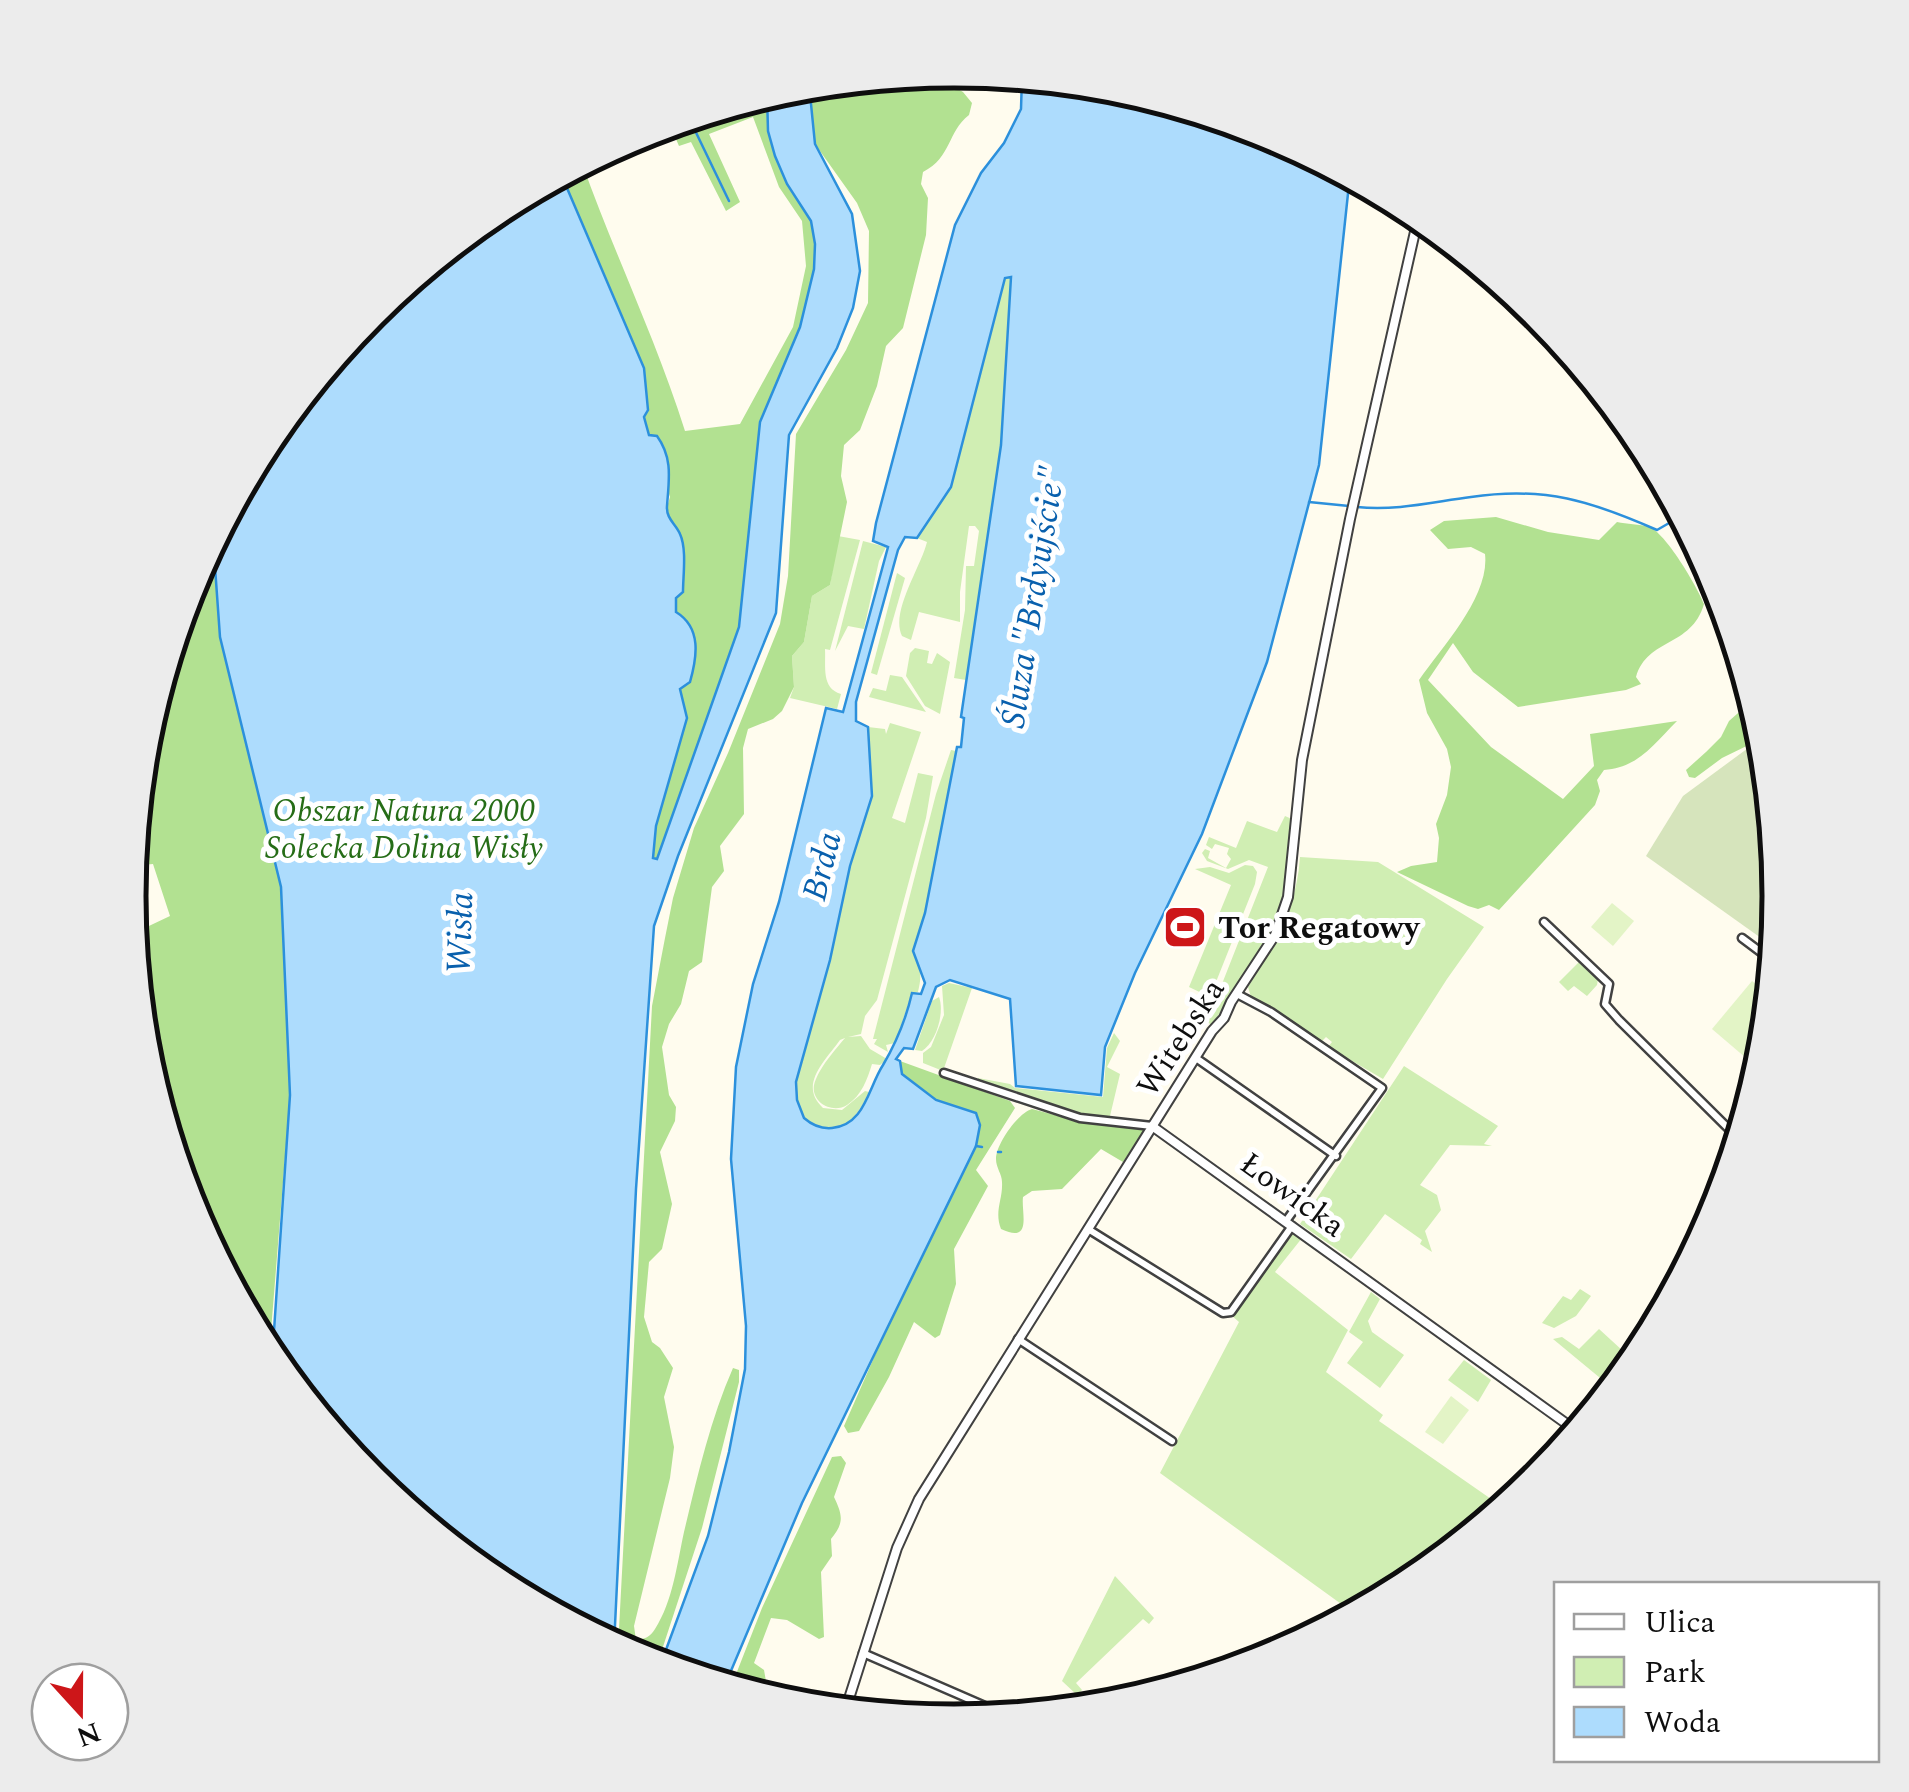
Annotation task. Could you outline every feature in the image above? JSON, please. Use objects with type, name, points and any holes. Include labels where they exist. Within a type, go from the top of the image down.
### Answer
[{"type":"street","name":"Witebska","points":[[849,1698],[907,1524],[1086,1228],[1274,935],[1288,897],[1302,760],[1350,519],[1415,232]]},
{"type":"street","points":[[1544,922],[1609,984],[1605,1004],[1619,1020],[1728,1128]]},
{"type":"street","points":[[1742,938],[1761,952]]},
{"type":"street","points":[[1086,1228],[1223,1313],[1231,1312],[1382,1088],[1271,1012],[1237,994]]},
{"type":"street","points":[[1196,1058],[1336,1156]]},
{"type":"street","name":"Łowicka","points":[[944,1073],[1080,1118],[1152,1126],[1566,1424]]},
{"type":"street","points":[[1018,1338],[1172,1441]]},
{"type":"street","points":[[863,1653],[979,1704]]},
{"type":"green space","points":[[954,88],[972,103],[969,115],[944,152],[923,172],[921,184],[928,198],[926,235],[903,328],[886,346],[877,386],[860,430],[844,445],[841,476],[847,502],[830,585],[812,596],[804,642],[792,656],[794,687],[782,711],[748,729],[743,748],[744,814],[720,846],[724,871],[712,887],[702,962],[689,971],[681,1004],[662,1047],[669,1095],[676,1107],[675,1121],[660,1152],[672,1204],[662,1249],[649,1262],[644,1317],[652,1342],[673,1368],[664,1397],[674,1447],[634,1626],[636,1639],[619,1631],[652,1006],[673,898],[694,828],[780,624],[788,576],[796,434],[846,350],[868,303],[869,231],[857,203],[815,144],[811,101],[902,89]]},
{"type":"green space","points":[[770,109],[787,184],[811,221],[815,244],[814,269],[800,327],[760,422],[739,627],[657,860],[653,858],[656,826],[687,718],[680,689],[667,507],[670,497],[644,417],[648,410],[644,368],[567,187],[587,176],[685,431],[740,424],[793,327],[806,266],[802,221],[779,187],[753,117],[709,134],[740,202],[726,211],[691,142],[679,146],[675,137]]},
{"type":"green space","points":[[1011,277],[1001,445],[966,680],[954,678],[965,610],[966,566],[974,566],[979,531],[975,526],[969,526],[960,622],[919,612],[911,640],[902,636],[900,615],[927,542],[917,538],[951,487],[1005,278]]},
{"type":"green space","points":[[1496,517],[1548,532],[1599,540],[1617,522],[1649,527],[1672,549],[1704,604],[1690,628],[1642,664],[1636,677],[1641,684],[1626,690],[1518,707],[1473,672],[1453,643],[1428,680],[1491,747],[1563,799],[1594,766],[1590,734],[1677,721],[1636,760],[1604,770],[1597,780],[1600,791],[1595,805],[1499,910],[1489,905],[1478,909],[1468,906],[1397,872],[1437,862],[1436,824],[1447,795],[1451,767],[1447,749],[1427,713],[1419,680],[1463,620],[1485,570],[1485,554],[1471,547],[1448,549],[1430,530],[1444,521]]},
{"type":"green space","points":[[838,536],[860,540],[830,650],[825,649],[827,682],[841,694],[837,709],[790,698],[794,687],[792,656],[804,642],[812,596],[830,585]]},
{"type":"green space","points":[[863,541],[886,547],[879,561],[864,629],[848,626],[835,651]]},
{"type":"green space","points":[[215,570],[220,637],[281,887],[290,1095],[271,1328],[229,1254],[189,1156],[174,1105],[153,1002],[147,927],[170,916],[153,864],[147,865],[148,843],[162,738],[189,636]]},
{"type":"green space","points":[[897,573],[905,578],[877,675],[871,673]]},
{"type":"green space","points":[[915,648],[929,651],[927,663],[932,664],[937,653],[950,662],[940,714],[925,706],[906,676],[910,653]]},
{"type":"green space","points":[[890,675],[902,677],[926,712],[869,697],[873,688],[886,691]]},
{"type":"green space","points":[[1741,711],[1748,745],[1695,778],[1689,777],[1686,770],[1721,737],[1729,721]]},
{"type":"green space","points":[[890,723],[921,732],[892,818],[905,823],[918,773],[933,776],[926,818],[877,1000],[865,1016],[861,1034],[848,1037],[861,1036],[870,1049],[887,1059],[880,1065],[872,1064],[863,1087],[852,1101],[830,1107],[819,1102],[814,1085],[845,1038],[840,1040],[816,1073],[813,1082],[813,1091],[816,1099],[823,1108],[842,1110],[865,1091],[869,1092],[851,1120],[835,1129],[825,1129],[804,1118],[796,1082],[830,960],[850,866],[872,796],[868,727],[885,729],[886,734]]},
{"type":"green space","points":[[1749,748],[1761,843],[1761,938],[1646,856],[1683,796]]},
{"type":"green space","points":[[951,750],[956,751],[925,913],[913,951],[920,973],[918,992],[912,993],[895,1043],[886,1045],[888,1052],[874,1044],[877,1039],[873,1039],[936,794]]},
{"type":"green space","points":[[1285,816],[1294,820],[1286,896],[1274,929],[1212,1025],[1207,1022],[1268,867],[1249,860],[1228,869],[1207,861],[1202,853],[1205,849],[1210,851],[1208,858],[1226,868],[1231,859],[1227,854],[1229,848],[1215,844],[1212,849],[1206,845],[1209,837],[1236,848],[1247,821],[1277,832]]},
{"type":"green space","points":[[1300,857],[1378,862],[1484,927],[1383,1079],[1328,1047],[1332,1042],[1326,1037],[1321,1042],[1251,997],[1248,987],[1289,909]]},
{"type":"green space","points":[[1245,865],[1253,866],[1257,872],[1255,884],[1210,997],[1189,987],[1231,885],[1195,869],[1210,867],[1229,873]]},
{"type":"green space","points":[[1612,903],[1634,921],[1613,946],[1591,927]]},
{"type":"green space","points":[[1580,961],[1598,979],[1587,996],[1574,986],[1568,991],[1559,982]]},
{"type":"green space","points":[[1752,981],[1758,985],[1746,1058],[1712,1029]]},
{"type":"green space","points":[[949,983],[972,988],[943,1071],[923,1063],[923,1053],[931,1047],[944,1015],[942,986]]},
{"type":"green space","points":[[939,997],[941,1011],[935,1034],[922,1051],[915,1050],[932,1001]]},
{"type":"green space","points":[[1114,1033],[1120,1041],[1107,1067],[1120,1074],[1110,1116],[1078,1116],[978,1082],[978,1078],[1015,1088],[1103,1097],[1107,1048]]},
{"type":"green space","points":[[900,1061],[1010,1101],[1015,1108],[976,1170],[988,1186],[954,1249],[956,1284],[940,1335],[935,1338],[914,1322],[859,1431],[848,1433],[844,1426],[976,1146],[980,1125],[976,1113],[936,1100],[902,1074]]},
{"type":"green space","points":[[1404,1066],[1498,1126],[1484,1144],[1492,1146],[1450,1145],[1420,1185],[1437,1195],[1441,1210],[1425,1231],[1432,1252],[1420,1244],[1422,1240],[1385,1214],[1351,1259],[1300,1224]]},
{"type":"green space","points":[[1032,1109],[1081,1122],[1124,1123],[1145,1128],[1123,1162],[1101,1149],[1062,1189],[1032,1191],[1023,1197],[1023,1225],[1018,1233],[1011,1233],[1001,1229],[999,1223],[1002,1182],[997,1153],[1014,1123]]},
{"type":"green space","points":[[1292,1232],[1302,1238],[1275,1272],[1348,1330],[1326,1372],[1383,1415],[1379,1421],[1492,1500],[1404,1568],[1342,1605],[1160,1473],[1239,1322],[1231,1315]]},
{"type":"green space","points":[[1580,1289],[1591,1296],[1576,1316],[1554,1328],[1542,1323],[1563,1296],[1571,1300]]},
{"type":"green space","points":[[1371,1292],[1380,1299],[1368,1321],[1372,1332],[1404,1355],[1380,1388],[1347,1363],[1363,1342],[1349,1332]]},
{"type":"green space","points":[[1599,1329],[1623,1351],[1602,1380],[1553,1339],[1562,1337],[1579,1349]]},
{"type":"green space","points":[[1464,1360],[1491,1380],[1478,1402],[1448,1380]]},
{"type":"green space","points":[[733,1368],[739,1370],[739,1382],[702,1528],[662,1649],[638,1640],[651,1634],[666,1607],[705,1449]]},
{"type":"green space","points":[[1451,1396],[1469,1410],[1443,1444],[1425,1432]]},
{"type":"green space","points":[[841,1456],[846,1463],[834,1497],[840,1524],[831,1539],[832,1556],[821,1572],[824,1637],[819,1639],[787,1620],[771,1618],[754,1663],[764,1670],[766,1682],[736,1674],[762,1608],[832,1457]]},
{"type":"green space","points":[[1115,1576],[1154,1618],[1149,1624],[1143,1619],[1076,1683],[1082,1690],[1077,1695],[1062,1681]]},
{"type":"water","points":[[1022,90],[1060,94],[1164,115],[1214,130],[1264,149],[1348,190],[1319,465],[1267,662],[1202,834],[1135,973],[1105,1047],[1101,1095],[1016,1086],[1010,999],[950,980],[936,987],[913,1049],[904,1048],[896,1059],[902,1074],[936,1100],[976,1113],[980,1125],[976,1146],[802,1503],[730,1673],[666,1651],[708,1536],[745,1369],[746,1326],[731,1159],[736,1067],[753,984],[779,902],[826,708],[843,712],[888,547],[873,541],[876,523],[955,225],[981,173],[1004,143],[1021,109]],"holes":[[[1011,277],[1001,445],[961,717],[961,747],[957,747],[925,913],[913,951],[925,983],[921,994],[912,993],[896,1039],[859,1113],[832,1128],[813,1125],[804,1118],[796,1082],[830,960],[850,866],[872,796],[868,727],[856,721],[856,702],[898,550],[905,537],[917,538],[951,487],[1005,278]]]},
{"type":"water","name":"Obszar Natura 2000 Solecka Dolina Wisły","points":[[811,101],[815,144],[852,214],[860,271],[853,308],[837,348],[789,435],[776,613],[678,856],[654,926],[636,1189],[615,1629],[505,1568],[421,1504],[347,1429],[274,1332],[290,1095],[281,887],[220,637],[215,570],[229,538],[282,447],[347,363],[421,288],[462,255],[567,187],[644,368],[648,410],[644,417],[649,435],[657,436],[666,452],[667,511],[683,547],[683,592],[676,598],[676,612],[690,626],[696,653],[690,682],[680,689],[687,718],[656,826],[653,858],[657,859],[739,627],[760,422],[800,327],[814,269],[811,221],[787,184],[768,131],[767,110]]},
{"type":"waterway","points":[[695,130],[729,201]]},
{"type":"waterway","points":[[1357,507],[1400,507],[1522,493],[1589,504],[1657,530],[1671,522]]},
{"type":"waterway","points":[[1309,502],[1349,506]]},
{"type":"waterway","points":[[976,1146],[982,1147]]},
{"type":"place","name":"Tor Regatowy","points":[[1185,927]]},
{"type":"water label","name":"Śluza \"Brdyujście\"","points":[[1032,597]]},
{"type":"water label","name":"Brda","points":[[821,866]]},
{"type":"water label","name":"Wisła","points":[[459,933]]}]
